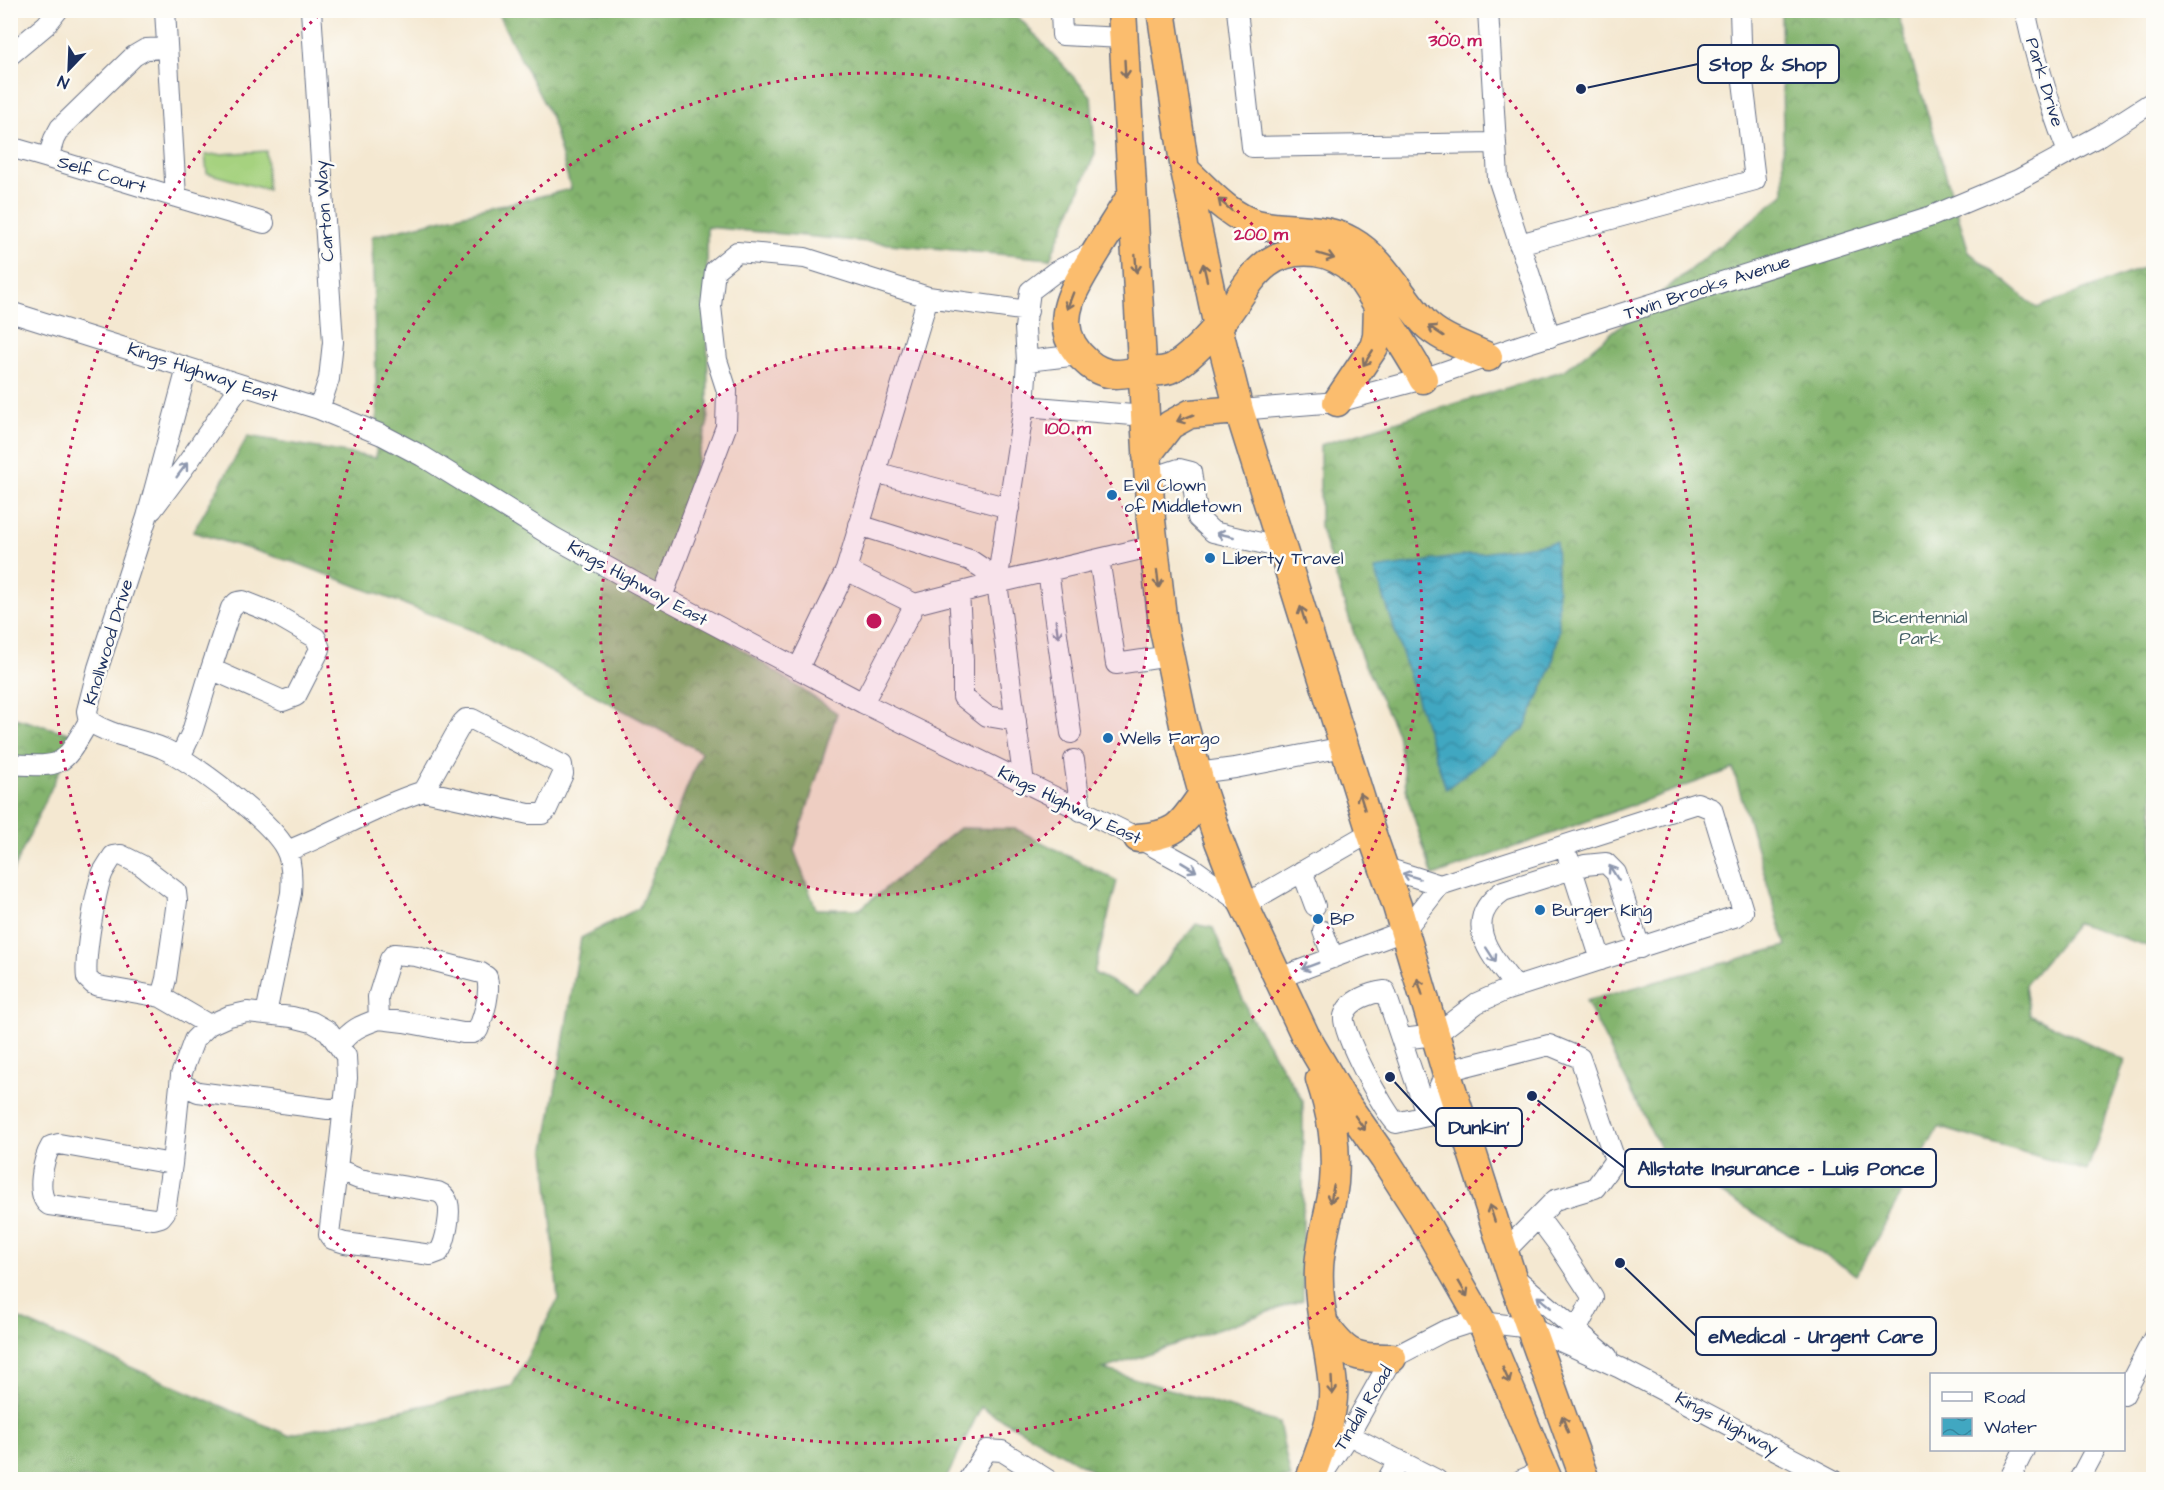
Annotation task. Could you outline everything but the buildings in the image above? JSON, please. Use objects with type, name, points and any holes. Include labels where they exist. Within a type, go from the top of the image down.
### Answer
[{"type":"highway","points":[[1161,10],[1185,171],[1218,327],[1239,410],[1508,1263],[1585,1479]]},
{"type":"highway","points":[[1169,67],[1178,10]]},
{"type":"highway","points":[[1123,24],[1144,416],[1154,546],[1163,625],[1184,725],[1219,841],[1244,905],[1305,1035],[1328,1103],[1336,1144],[1334,1184],[1319,1265],[1318,1284],[1333,1387],[1331,1411],[1310,1479]]},
{"type":"highway","points":[[1185,171],[1240,218],[1268,227],[1328,232],[1362,247],[1381,267],[1425,323],[1437,333],[1488,357]]},
{"type":"highway","points":[[1131,196],[1072,296],[1066,315],[1066,332],[1071,345],[1090,365],[1104,372],[1115,374],[1158,372],[1173,368],[1218,327],[1253,275],[1269,262],[1286,255],[1303,252],[1318,253],[1346,264],[1356,273],[1369,289],[1423,379]]},
{"type":"highway","points":[[1338,402],[1374,347],[1377,336],[1378,306]]},
{"type":"highway","points":[[1148,467],[1170,425],[1191,414],[1239,410]]},
{"type":"highway","points":[[1138,838],[1156,836],[1179,827],[1200,783]]},
{"type":"highway","points":[[1305,1035],[1336,1087],[1421,1216],[1482,1322],[1538,1476]]},
{"type":"highway","points":[[1323,1323],[1336,1342],[1357,1356],[1392,1358]]},
{"type":"street","points":[[10,55],[46,25],[58,10]]},
{"type":"street","name":"Self Court","points":[[165,10],[176,196],[48,158],[60,128],[135,56],[146,50],[167,48]]},
{"type":"street","name":"Carton Way","points":[[311,10],[333,342],[332,366],[319,410]]},
{"type":"street","points":[[1061,10],[1062,35],[1123,24]]},
{"type":"street","points":[[1237,10],[1252,147],[1496,142]]},
{"type":"street","points":[[1488,10],[1498,178],[1550,337]]},
{"type":"street","points":[[1520,244],[1755,180],[1742,73],[1740,10]]},
{"type":"street","name":"Park Drive","points":[[2025,10],[2037,66],[2068,152]]},
{"type":"street","name":"Twin Brooks Avenue","points":[[1239,410],[1338,402],[1423,379],[1932,216],[2018,180],[2101,135],[2154,101]]},
{"type":"street","points":[[10,147],[48,158]]},
{"type":"street","points":[[176,196],[264,223]]},
{"type":"street","points":[[1024,783],[997,583],[1024,406],[1027,361],[1025,328],[1030,291],[1055,272],[1098,250]]},
{"type":"street","points":[[662,597],[726,427],[727,391],[717,360],[711,306],[715,270],[737,252],[805,258],[928,297],[1028,311]]},
{"type":"street","points":[[798,669],[846,570],[928,297]]},
{"type":"street","name":"Kings Highway East","points":[[10,312],[319,410],[382,435],[422,456],[553,537],[662,597],[863,703],[1138,838],[1191,867],[1244,905]]},
{"type":"street","points":[[1027,361],[1079,355]]},
{"type":"street","name":"Knollwood Drive","points":[[187,368],[147,517],[87,711],[89,721],[100,729],[160,747],[180,757],[261,819],[287,850],[292,880],[291,893],[266,1014]]},
{"type":"street","name":"Knollwood Drive","points":[[147,517],[241,385]]},
{"type":"street","points":[[1024,406],[1144,416]]},
{"type":"street","points":[[1148,467],[1191,472],[1198,518],[1213,532],[1282,548]]},
{"type":"street","points":[[875,472],[1009,508]]},
{"type":"street","points":[[859,525],[970,560],[997,583]]},
{"type":"street","points":[[846,570],[915,604],[1154,546]]},
{"type":"street","points":[[1100,559],[1116,664],[1170,656]]},
{"type":"street","points":[[1048,571],[1071,733]]},
{"type":"street","points":[[959,593],[963,697],[987,716],[1016,722]]},
{"type":"street","points":[[180,757],[192,732],[211,669],[229,613],[237,602],[243,601],[271,612],[316,638],[320,649],[296,696],[291,700],[283,701],[211,669]]},
{"type":"street","points":[[863,703],[915,604]]},
{"type":"street","points":[[287,850],[318,839],[395,800],[424,791],[529,814],[542,814],[546,811],[563,774],[562,765],[472,719],[466,719],[424,791]]},
{"type":"street","points":[[10,764],[49,766],[61,762],[71,752],[89,721]]},
{"type":"street","points":[[1200,783],[1235,768],[1344,747]]},
{"type":"street","points":[[1074,760],[1081,811]]},
{"type":"street","points":[[1279,978],[1404,931],[1440,885],[1697,803],[1712,809],[1743,911],[1737,916],[1504,991],[1477,1004],[1435,1035],[1402,1040]]},
{"type":"street","points":[[1244,905],[1371,832]]},
{"type":"street","points":[[1564,846],[1601,960]]},
{"type":"street","points":[[161,997],[177,901],[176,892],[141,865],[121,855],[113,856],[104,871],[99,886],[87,956],[87,978],[98,986],[161,997],[209,1025]]},
{"type":"street","points":[[1516,987],[1486,947],[1481,927],[1484,911],[1503,891],[1571,869],[1599,862],[1612,867],[1616,873],[1640,948]]},
{"type":"street","points":[[1383,867],[1440,885]]},
{"type":"street","points":[[1302,872],[1315,906]]},
{"type":"street","points":[[1323,931],[1333,957]]},
{"type":"street","points":[[339,1045],[357,1027],[378,1019],[473,1033],[478,1030],[483,1018],[489,985],[487,977],[481,973],[427,959],[394,954],[390,959],[378,997],[378,1019]]},
{"type":"street","points":[[1386,991],[1426,1116],[1396,1123],[1390,1118],[1350,1041],[1344,1014],[1352,1003],[1371,993],[1386,991]]},
{"type":"street","points":[[172,1164],[59,1144],[51,1146],[47,1152],[41,1193],[43,1201],[49,1205],[154,1219],[161,1216],[165,1212],[172,1164],[184,1065],[194,1040],[209,1025],[229,1016],[247,1012],[312,1022],[328,1031],[346,1056],[347,1078],[329,1235],[332,1239],[345,1243],[431,1255],[439,1252],[444,1241],[448,1212],[445,1196],[438,1192],[359,1179],[337,1170]]},
{"type":"street","points":[[1426,1116],[1446,1071],[1549,1045],[1580,1058],[1615,1160],[1595,1188],[1555,1200],[1538,1217],[1508,1263]]},
{"type":"street","points":[[1336,1087],[1368,1079]]},
{"type":"street","points":[[181,1084],[198,1092],[328,1109],[344,1108]]},
{"type":"street","points":[[1538,1217],[1593,1298],[1577,1329]]},
{"type":"street","name":"Kings Highway","points":[[1508,1263],[1620,1368]]},
{"type":"street","name":"Kings Highway","points":[[1482,1322],[1531,1328],[1620,1368],[1833,1479]]},
{"type":"street","name":"Tindall Road","points":[[1319,1479],[1349,1435],[1392,1358],[1444,1331],[1482,1322]]},
{"type":"street","points":[[2125,1393],[2154,1338]]},
{"type":"street","points":[[1349,1435],[1437,1479]]},
{"type":"street","points":[[968,1479],[987,1450],[1002,1451],[1048,1479]]},
{"type":"street","points":[[2009,1479],[2023,1451]]},
{"type":"street","points":[[2079,1479],[2094,1451]]},
{"type":"street","points":[[1387,1479],[1399,1460]]},
{"type":"green space","points":[[496,11],[1013,11],[1091,96],[1095,154],[1050,259],[707,227],[708,422],[660,594],[837,713],[794,850],[816,909],[860,909],[959,828],[1016,829],[1117,881],[1094,973],[1138,995],[1196,924],[1213,928],[1249,1014],[1303,1101],[1303,1300],[1104,1369],[1279,1423],[1291,1479],[1106,1479],[981,1407],[946,1479],[11,1479],[10,1315],[288,1435],[512,1386],[558,1299],[545,1149],[581,938],[639,908],[701,752],[477,632],[299,564],[193,532],[248,436],[376,458],[377,412],[372,236],[571,189],[551,117]]},
{"type":"green space","name":"Bicentennial Park","points":[[1781,11],[1897,11],[1969,252],[2037,308],[2153,264],[2153,948],[2077,923],[2025,985],[2029,1014],[2125,1061],[2087,1171],[1938,1127],[1857,1275],[1666,1160],[1586,1001],[1786,946],[1733,769],[1433,876],[1408,799],[1397,733],[1362,659],[1320,527],[1320,445],[1565,370],[1784,194]]},
{"type":"green space","points":[[266,151],[268,190],[207,173],[205,155]]},
{"type":"green space","points":[[11,717],[76,735],[11,875]]},
{"type":"water","points":[[1556,542],[1559,630],[1552,666],[1524,729],[1446,789],[1375,569]]},
{"type":"place","name":"Stop & Shop","points":[[1581,89]]},
{"type":"place","name":"Evil Clown of Middletown","points":[[1112,495]]},
{"type":"place","name":"Liberty Travel","points":[[1210,558]]},
{"type":"place","name":"Wells Fargo","points":[[1108,738]]},
{"type":"place","name":"Burger King","points":[[1540,910]]},
{"type":"place","name":"BP","points":[[1318,919]]},
{"type":"place","name":"Dunkin'","points":[[1390,1077]]},
{"type":"place","name":"Allstate Insurance - Luis Ponce","points":[[1532,1096]]},
{"type":"place","name":"eMedical - Urgent Care","points":[[1620,1263]]}]
